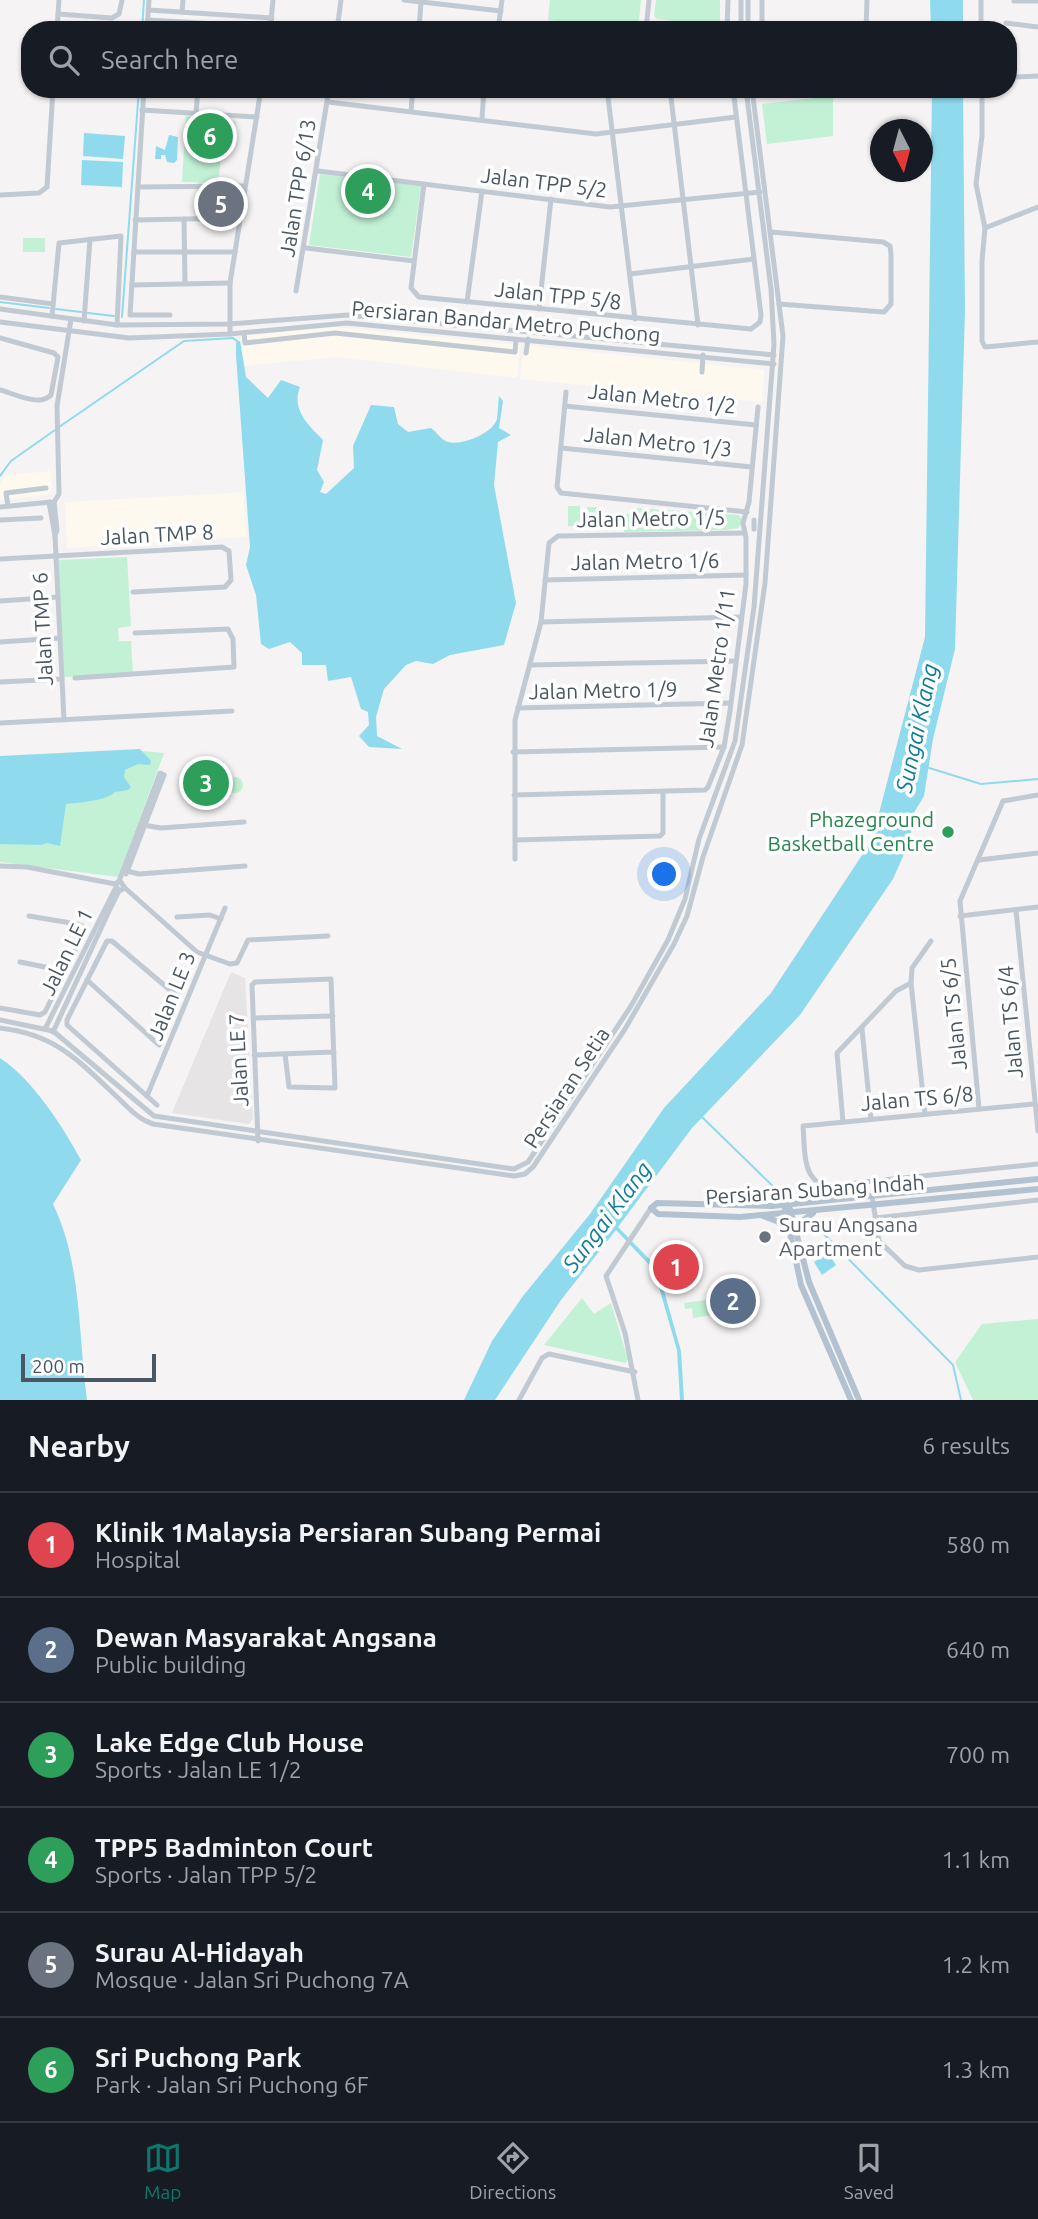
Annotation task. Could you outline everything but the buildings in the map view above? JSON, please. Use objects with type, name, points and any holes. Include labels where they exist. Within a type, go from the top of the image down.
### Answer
[{"type":"main road","name":"Persiaran Subang Indah","points":[[1038,1179],[787,1204],[740,1207],[657,1203],[651,1208],[658,1214],[715,1217],[760,1215],[873,1207],[1038,1189]]},
{"type":"main road","points":[[787,1204],[809,1282],[859,1400]]},
{"type":"main road","points":[[787,1204],[783,1212],[801,1285],[851,1400]]},
{"type":"main road","points":[[796,1236],[807,1216],[822,1210]]},
{"type":"main road","points":[[760,1215],[779,1222],[788,1235]]},
{"type":"street","points":[[58,21],[59,0]]},
{"type":"street","points":[[58,14],[111,18],[119,15],[122,0]]},
{"type":"street","points":[[149,0],[148,20],[164,21]]},
{"type":"street","points":[[182,12],[183,0]]},
{"type":"street","points":[[271,21],[274,0]]},
{"type":"street","points":[[338,21],[341,0]]},
{"type":"street","points":[[404,0],[501,11]]},
{"type":"street","points":[[499,21],[502,0]]},
{"type":"street","points":[[647,21],[649,0]]},
{"type":"street","points":[[727,0],[727,21]]},
{"type":"street","points":[[741,0],[741,21]]},
{"type":"street","points":[[748,0],[748,21]]},
{"type":"street","points":[[762,0],[762,21]]},
{"type":"street","points":[[866,21],[867,0]]},
{"type":"street","points":[[981,0],[981,21]]},
{"type":"street","points":[[420,21],[421,1]]},
{"type":"street","points":[[1014,1],[1038,1]]},
{"type":"street","points":[[149,10],[272,18]]},
{"type":"street","points":[[1017,24],[1038,27]]},
{"type":"street","points":[[1017,77],[1038,76]]},
{"type":"street","points":[[0,195],[39,194],[47,187],[52,98]]},
{"type":"street","points":[[143,98],[130,316],[170,316]]},
{"type":"street","points":[[196,113],[197,98]]},
{"type":"street","points":[[230,334],[230,283],[260,98]]},
{"type":"street","name":"Jalan TPP 6/13","points":[[296,291],[306,248],[328,98]]},
{"type":"street","points":[[411,111],[412,98]]},
{"type":"street","points":[[482,119],[483,98]]},
{"type":"street","points":[[608,98],[635,319]]},
{"type":"street","points":[[671,98],[698,325]]},
{"type":"street","points":[[630,274],[754,259],[734,98]]},
{"type":"street","name":"Persiaran Setia","points":[[0,1020],[50,1030],[154,1116],[521,1168],[528,1162],[631,1006],[679,918],[699,839],[734,741],[754,607],[756,529],[772,363],[772,304],[747,98]]},
{"type":"street","name":"Persiaran Setia","points":[[0,1028],[38,1034],[53,1041],[147,1122],[258,1141],[523,1175],[530,1171],[663,966],[687,916],[702,857],[742,745],[765,583],[781,355],[780,304],[753,98]]},
{"type":"street","points":[[982,98],[982,136],[976,184],[985,228],[981,315],[985,348],[1038,342]]},
{"type":"street","points":[[328,102],[612,134],[736,117]]},
{"type":"street","points":[[142,110],[257,117]]},
{"type":"street","name":"Jalan TPP 5/2","points":[[318,171],[621,207],[766,191]]},
{"type":"street","points":[[306,248],[414,261],[424,184]]},
{"type":"street","points":[[138,187],[246,186]]},
{"type":"street","points":[[200,187],[200,219]]},
{"type":"street","points":[[467,302],[482,191]]},
{"type":"street","points":[[539,309],[551,199]]},
{"type":"street","points":[[985,228],[1038,206]]},
{"type":"street","points":[[135,220],[240,218]]},
{"type":"street","points":[[184,219],[185,284]]},
{"type":"street","points":[[771,232],[877,241],[887,243],[891,249],[891,304],[884,312],[772,304]]},
{"type":"street","points":[[52,316],[59,243],[123,238],[117,325]]},
{"type":"street","points":[[84,321],[90,239]]},
{"type":"street","points":[[134,252],[235,252]]},
{"type":"street","name":"Jalan TPP 5/8","points":[[414,261],[412,292],[419,297],[748,330],[760,322],[754,259]]},
{"type":"street","points":[[132,285],[230,283]]},
{"type":"street","points":[[0,297],[53,304]]},
{"type":"street","name":"Persiaran Bandar Metro Puchong","points":[[0,309],[117,325],[229,324],[337,314],[781,355]]},
{"type":"street","name":"Jalan TMP 6","points":[[64,720],[55,556],[57,530],[52,502],[59,495],[57,413],[71,319]]},
{"type":"street","name":"Persiaran Bandar Metro Puchong","points":[[0,322],[129,338],[244,333],[336,323],[780,364]]},
{"type":"street","points":[[526,353],[528,332]]},
{"type":"street","points":[[244,333],[245,343],[335,333],[515,352],[516,340]]},
{"type":"street","points":[[0,338],[57,354],[51,395],[43,401],[0,390]]},
{"type":"street","points":[[702,372],[703,348]]},
{"type":"street","points":[[566,392],[557,487],[561,493],[768,529]]},
{"type":"street","name":"Jalan Metro 1/2","points":[[565,406],[756,425]]},
{"type":"street","name":"Jalan Metro 1/11","points":[[514,795],[705,790],[724,747],[730,704],[746,575],[745,523],[758,407]]},
{"type":"street","name":"Jalan Metro 1/3","points":[[561,448],[752,467]]},
{"type":"street","points":[[8,506],[6,493],[46,488]]},
{"type":"street","points":[[0,507],[52,502]]},
{"type":"street","points":[[0,520],[41,518]]},
{"type":"street","points":[[745,523],[769,521]]},
{"type":"street","name":"Jalan Metro 1/5","points":[[545,580],[549,543],[558,536],[745,523]]},
{"type":"street","name":"Jalan TMP 8","points":[[55,556],[225,547],[230,554],[231,580],[222,588],[133,592]]},
{"type":"street","points":[[0,559],[55,556]]},
{"type":"street","name":"Jalan Metro 1/6","points":[[545,580],[746,575]]},
{"type":"street","points":[[515,859],[513,752],[518,708],[541,622],[545,580]]},
{"type":"street","points":[[0,601],[58,597]]},
{"type":"street","points":[[541,622],[741,617]]},
{"type":"street","points":[[75,678],[232,669],[233,639],[231,632],[224,629],[135,634]]},
{"type":"street","points":[[0,642],[60,638]]},
{"type":"street","points":[[530,665],[735,661]]},
{"type":"street","points":[[0,682],[62,679]]},
{"type":"street","name":"Jalan Metro 1/9","points":[[518,708],[730,704]]},
{"type":"street","points":[[0,723],[232,711]]},
{"type":"street","points":[[513,752],[724,747]]},
{"type":"street","name":"Jalan LE 1","points":[[50,1030],[119,886],[162,773],[142,824]]},
{"type":"street","points":[[514,840],[660,836],[663,833],[663,792]]},
{"type":"street","name":"Jalan TS 6/5","points":[[979,1109],[960,901],[1003,801],[1038,795]]},
{"type":"street","points":[[142,824],[161,828],[244,822]]},
{"type":"street","points":[[979,860],[1038,853]]},
{"type":"street","points":[[0,866],[27,867],[119,886],[176,932],[192,949],[234,965],[248,940],[328,936]]},
{"type":"street","points":[[125,871],[163,873],[245,866]]},
{"type":"street","points":[[960,916],[1038,907]]},
{"type":"street","name":"Jalan LE 3","points":[[147,1096],[225,908]]},
{"type":"street","name":"Jalan TS 6/4","points":[[1016,910],[1038,1132]]},
{"type":"street","points":[[177,917],[210,915],[221,919]]},
{"type":"street","points":[[0,1008],[43,1014],[84,932],[82,926],[77,924],[29,916]]},
{"type":"street","points":[[925,1114],[911,983],[912,968],[931,941]]},
{"type":"street","points":[[157,1105],[67,1025],[104,942],[112,942],[177,996]]},
{"type":"street","points":[[75,949],[96,959]]},
{"type":"street","points":[[20,962],[65,971]]},
{"type":"street","name":"Jalan LE 7","points":[[258,1141],[251,989],[256,982],[331,979],[333,1016]]},
{"type":"street","points":[[87,980],[159,1045]]},
{"type":"street","points":[[844,1122],[837,1053],[896,991],[911,983]]},
{"type":"street","points":[[253,1018],[333,1016],[334,1088],[289,1087],[285,1054]]},
{"type":"street","points":[[862,1029],[872,1119]]},
{"type":"street","points":[[38,1034],[50,1030],[53,1041]]},
{"type":"street","points":[[1028,1038],[1038,1037]]},
{"type":"street","points":[[254,1055],[334,1052]]},
{"type":"street","name":"Jalan TS 6/8","points":[[1034,1104],[803,1126],[808,1172],[814,1181],[826,1186],[1038,1164]]},
{"type":"street","points":[[521,1168],[523,1175]]},
{"type":"street","points":[[872,1196],[878,1241],[905,1266],[915,1270],[1038,1257]]},
{"type":"street","points":[[874,1218],[1038,1200]]},
{"type":"street","points":[[638,1400],[635,1372],[617,1305],[606,1281],[607,1273],[651,1208]]},
{"type":"street","points":[[519,1400],[542,1358],[552,1354],[635,1372]]},
{"type":"shaded area","points":[[335,327],[520,345],[517,378],[337,357],[245,366],[241,336]]},
{"type":"shaded area","points":[[524,345],[764,370],[762,402],[520,379]]},
{"type":"shaded area","points":[[51,471],[52,490],[48,495],[0,500],[0,484],[6,475]]},
{"type":"shaded area","points":[[243,492],[246,537],[67,548],[65,502]]},
{"type":"shaded area","points":[[231,972],[245,978],[253,1119],[249,1124],[172,1113]]},
{"type":"green space","points":[[550,0],[641,0],[639,21],[548,20]]},
{"type":"green space","points":[[656,0],[720,0],[720,21],[674,21],[657,19],[654,16]]},
{"type":"green space","points":[[833,98],[833,136],[767,144],[762,104]]},
{"type":"green space","points":[[186,116],[236,121],[233,151],[222,150],[218,183],[182,182]]},
{"type":"green space","points":[[320,174],[421,186],[411,257],[309,245]]},
{"type":"green space","points":[[23,238],[45,238],[45,252],[23,252]]},
{"type":"green space","points":[[568,506],[580,506],[580,526],[568,526]]},
{"type":"green space","points":[[587,507],[597,507],[597,525],[586,525]]},
{"type":"green space","points":[[636,508],[739,515],[743,522],[738,528],[727,530],[624,532],[623,514],[634,514]]},
{"type":"green space","points":[[127,557],[131,626],[118,628],[119,641],[131,641],[133,673],[64,677],[58,560]]},
{"type":"green space","points":[[142,751],[164,753],[118,877],[0,862],[0,757]]},
{"type":"green space","points":[[194,774],[195,793],[184,794],[183,775]]},
{"type":"green space","points":[[232,777],[238,777],[243,785],[241,791],[232,793],[227,788],[227,782]]},
{"type":"green space","points":[[582,1298],[594,1314],[611,1303],[628,1360],[625,1363],[544,1345]]},
{"type":"green space","points":[[720,1298],[722,1314],[693,1318],[692,1308],[685,1309],[684,1303]]},
{"type":"green space","points":[[1038,1319],[1038,1400],[973,1400],[955,1362],[982,1324]]},
{"type":"water","points":[[930,0],[963,0],[963,21],[931,21]]},
{"type":"water","name":"Sungai Klang","points":[[932,98],[963,98],[965,310],[955,649],[933,739],[924,796],[915,811],[909,843],[893,879],[800,1015],[692,1128],[618,1227],[655,1265],[659,1273],[681,1351],[684,1400],[680,1400],[677,1350],[654,1270],[616,1230],[561,1300],[495,1400],[464,1400],[492,1341],[523,1296],[590,1214],[664,1108],[771,993],[872,840],[925,637],[931,182],[933,182]]},
{"type":"water","points":[[84,133],[125,136],[123,159],[83,156]]},
{"type":"water","points":[[169,135],[178,137],[177,160],[174,163],[167,162],[165,155],[161,155],[161,159],[155,159],[156,146],[165,150]]},
{"type":"water","points":[[82,160],[123,162],[122,187],[81,185]]},
{"type":"water","points":[[240,341],[246,377],[268,398],[281,380],[300,387],[298,402],[302,416],[323,440],[317,470],[324,482],[320,492],[326,494],[354,468],[353,446],[371,405],[394,407],[398,424],[408,432],[431,428],[443,440],[454,443],[476,437],[490,429],[497,419],[499,396],[503,401],[499,428],[511,435],[498,442],[494,485],[516,603],[504,645],[450,655],[433,664],[416,661],[406,665],[384,689],[376,717],[377,736],[402,749],[369,747],[359,736],[369,725],[368,712],[361,709],[351,677],[328,681],[326,665],[302,665],[302,653],[290,642],[269,649],[261,644],[256,595],[246,565],[250,547],[236,355],[236,343]]},
{"type":"water","points":[[140,749],[151,761],[150,765],[138,764],[125,770],[124,777],[131,787],[128,790],[99,799],[66,804],[60,846],[47,843],[0,844],[0,756]]},
{"type":"water","points":[[0,1058],[35,1091],[56,1118],[81,1160],[53,1204],[62,1227],[74,1275],[87,1400],[0,1400]]},
{"type":"water","points":[[828,1253],[836,1265],[822,1275],[814,1262]]},
{"type":"waterway","points":[[143,21],[144,0]]},
{"type":"waterway","points":[[122,317],[138,98]]},
{"type":"waterway","points":[[0,302],[49,308]]},
{"type":"waterway","points":[[56,309],[81,312]]},
{"type":"waterway","points":[[88,313],[114,316]]},
{"type":"waterway","points":[[59,427],[184,341],[233,338],[238,342]]},
{"type":"waterway","points":[[0,476],[11,461],[55,430]]},
{"type":"waterway","name":"Sungai Klang","points":[[926,767],[981,784],[1038,779]]},
{"type":"waterway","points":[[702,1117],[784,1197]]},
{"type":"waterway","points":[[811,1221],[953,1365],[961,1400]]},
{"type":"place","name":"Sri Puchong Park","points":[[210,136]]},
{"type":"place","name":"TPP5 Badminton Court","points":[[368,191]]},
{"type":"place","name":"Surau Al-Hidayah","points":[[221,204]]},
{"type":"place","name":"Lake Edge Club House","points":[[206,783]]},
{"type":"place","name":"Phazeground Basketball Centre","points":[[948,832]]},
{"type":"place","name":"Surau Angsana Apartment","points":[[765,1237]]},
{"type":"place","name":"Klinik 1Malaysia Persiaran Subang Permai","points":[[676,1267]]},
{"type":"place","name":"Dewan Masyarakat Angsana","points":[[733,1301]]}]
